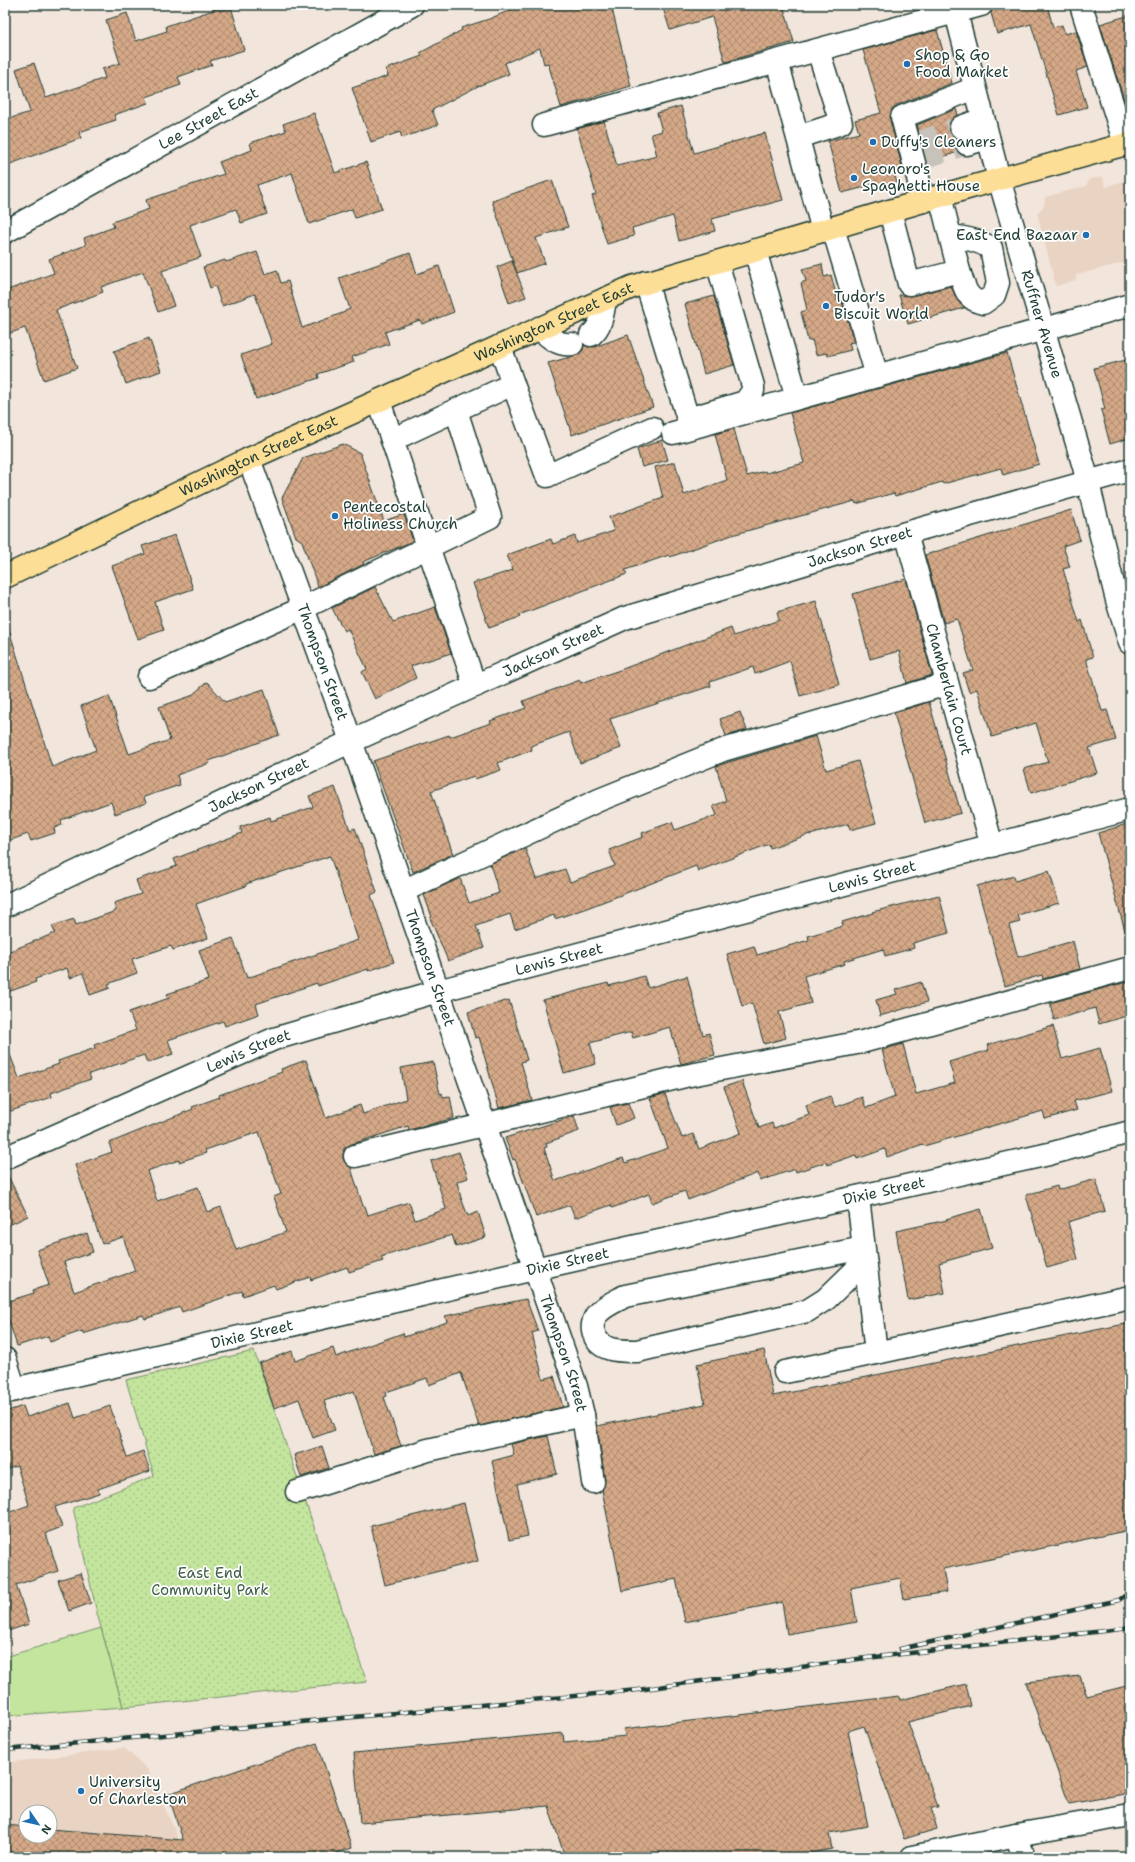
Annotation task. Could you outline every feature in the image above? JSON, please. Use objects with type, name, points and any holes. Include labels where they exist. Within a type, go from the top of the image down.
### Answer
[{"type":"main road","name":"Washington Street East","points":[[5,577],[249,459],[539,328],[646,282],[932,198],[1127,143]]},
{"type":"street","name":"Lee Street East","points":[[5,232],[412,5]]},
{"type":"street","points":[[544,125],[818,50],[955,9],[981,5]]},
{"type":"street","points":[[1081,5],[1127,143]]},
{"type":"street","name":"Ruffner Avenue","points":[[955,9],[999,179],[1088,482],[1117,600],[1129,638]]},
{"type":"street","points":[[798,136],[841,123],[818,50]]},
{"type":"street","points":[[777,61],[798,136],[876,376]]},
{"type":"street","points":[[951,236],[974,240],[991,248],[998,283],[994,295],[983,303],[974,301],[968,296],[951,236],[932,198],[902,117],[975,88]]},
{"type":"street","points":[[964,136],[986,129]]},
{"type":"street","points":[[890,211],[909,284],[960,271]]},
{"type":"street","points":[[755,250],[797,398]]},
{"type":"street","points":[[646,282],[688,419],[745,402],[753,391],[753,386],[717,262]]},
{"type":"street","points":[[539,328],[552,340],[567,344],[582,340],[600,323],[605,299]]},
{"type":"street","points":[[500,346],[547,476],[662,430],[797,398],[1130,305]]},
{"type":"street","points":[[392,440],[513,384]]},
{"type":"street","points":[[378,400],[475,686]]},
{"type":"street","points":[[149,678],[303,608],[490,517],[456,410]]},
{"type":"street","name":"Thompson Street","points":[[249,459],[351,742],[576,1386],[583,1415],[593,1482]]},
{"type":"street","name":"Jackson Street","points":[[5,906],[351,742],[625,618],[906,533],[1130,470]]},
{"type":"street","name":"Chamberlain Court","points":[[906,533],[992,846]]},
{"type":"street","points":[[402,890],[598,800],[723,750],[947,684]]},
{"type":"street","name":"Lewis Street","points":[[5,1158],[274,1039],[438,991],[1130,809]]},
{"type":"street","points":[[355,1156],[685,1076],[862,1042],[1130,968]]},
{"type":"street","name":"Dixie Street","points":[[10,1392],[534,1269],[1049,1154],[1130,1132]]},
{"type":"street","points":[[858,1197],[876,1353]]},
{"type":"street","points":[[864,1255],[826,1299],[807,1310],[637,1352],[617,1351],[603,1347],[594,1337],[592,1325],[598,1313],[625,1296],[864,1255]]},
{"type":"street","points":[[785,1372],[1130,1297]]},
{"type":"street","points":[[5,1359],[10,1392]]},
{"type":"street","points":[[297,1492],[428,1450],[583,1415]]},
{"type":"street","points":[[912,1857],[1016,1835],[1130,1815]]},
{"type":"street","points":[[1016,1835],[1024,1857]]},
{"type":"shaded area","name":"East End Bazaar","points":[[1103,177],[1105,187],[1130,179],[1130,256],[1125,262],[1076,275],[1076,280],[1056,286],[1037,213],[1044,206],[1045,197],[1086,186],[1090,179]]},
{"type":"shaded area","name":"University of Charleston","points":[[124,1748],[148,1770],[175,1831],[184,1857],[5,1857],[5,1763]]},
{"type":"green space","name":"East End Community Park","points":[[254,1351],[367,1682],[123,1707],[97,1613],[73,1508],[154,1476],[126,1380]]},
{"type":"green space","points":[[101,1628],[123,1707],[5,1716],[5,1657]]},
{"type":"building","points":[[533,5],[611,5],[631,86],[561,107],[548,63],[544,64],[540,48],[505,63],[509,74],[478,86],[432,110],[438,125],[402,138],[400,132],[371,142],[352,88],[388,76],[386,69],[422,56],[420,53],[462,30],[461,28],[489,19],[520,6],[521,9]]},
{"type":"building","points":[[662,5],[783,5],[794,42],[725,62],[712,17],[670,30]]},
{"type":"building","points":[[1006,5],[1047,5],[1053,27],[1062,25],[1065,34],[1076,31],[1088,67],[1076,71],[1087,107],[1059,115],[1031,24],[997,34],[991,13],[993,9]]},
{"type":"building","points":[[231,7],[244,50],[210,61],[212,65],[178,77],[181,85],[146,97],[148,103],[114,115],[116,120],[79,132],[81,138],[5,166],[5,120],[30,112],[16,69],[34,63],[46,98],[105,78],[102,69],[120,63],[106,20],[127,13],[136,41],[167,31],[166,26],[219,8],[220,11]]},
{"type":"building","points":[[1130,15],[1130,106],[1126,106],[1100,24]]},
{"type":"building","points":[[937,30],[952,83],[897,105],[892,109],[890,120],[903,170],[894,173],[897,183],[874,189],[873,185],[842,193],[828,141],[859,133],[855,120],[881,113],[863,50]]},
{"type":"building","points":[[681,106],[694,153],[765,133],[783,200],[712,219],[715,231],[679,241],[673,216],[632,228],[634,236],[607,244],[592,196],[596,194],[577,129],[604,121],[617,166],[657,156],[651,134],[662,131],[657,113]]},
{"type":"building","points":[[956,109],[958,115],[952,119],[949,125],[949,132],[956,138],[955,147],[958,152],[927,162],[917,125]]},
{"type":"building","points":[[314,113],[335,173],[366,162],[382,209],[355,218],[352,209],[309,224],[292,173],[257,185],[267,214],[241,223],[236,209],[190,225],[201,257],[162,271],[174,306],[158,312],[143,272],[101,287],[103,292],[56,310],[77,368],[44,380],[25,328],[5,335],[5,291],[54,273],[49,259],[86,245],[84,238],[114,227],[112,222],[149,209],[146,200],[224,174],[219,162],[252,150],[250,143],[286,131],[283,124]]},
{"type":"building","points":[[552,180],[568,227],[536,238],[545,263],[517,273],[492,201]]},
{"type":"building","points":[[257,252],[265,274],[277,270],[281,283],[288,281],[302,328],[350,309],[339,278],[410,253],[417,274],[439,266],[454,312],[422,324],[420,320],[385,332],[389,344],[352,357],[354,362],[318,374],[319,378],[256,399],[241,355],[272,344],[255,294],[222,306],[215,286],[210,288],[203,267],[225,260],[226,262]]},
{"type":"building","points":[[512,261],[526,297],[509,303],[497,267]]},
{"type":"building","name":"Tudor's Biscuit World","points":[[822,264],[824,277],[831,275],[838,302],[842,301],[854,342],[849,343],[851,350],[828,356],[827,353],[816,355],[812,340],[808,341],[801,312],[807,310],[801,283],[806,281],[802,269]]},
{"type":"building","points":[[951,286],[956,298],[964,308],[908,324],[899,295],[912,296]]},
{"type":"building","points":[[714,296],[734,365],[704,374],[685,304]]},
{"type":"building","points":[[628,335],[653,407],[572,435],[548,363],[578,355],[583,350],[584,345],[594,347]]},
{"type":"building","points":[[149,338],[161,371],[126,384],[114,351]]},
{"type":"building","points":[[1007,353],[1039,464],[1003,475],[1001,468],[943,484],[942,482],[895,496],[894,493],[856,504],[855,501],[732,535],[670,557],[669,555],[625,570],[627,574],[489,628],[473,583],[513,570],[507,555],[551,539],[553,544],[575,536],[577,543],[614,531],[609,517],[663,498],[655,467],[675,462],[684,495],[727,480],[715,434],[734,429],[747,476],[765,471],[766,473],[804,463],[790,413]]},
{"type":"building","points":[[1130,359],[1130,438],[1110,444],[1101,410],[1105,409],[1094,368]]},
{"type":"building","points":[[662,440],[668,460],[642,467],[637,449]]},
{"type":"building","name":"Pentecostal Holiness Church","points":[[343,444],[360,453],[384,521],[404,514],[413,541],[363,562],[364,564],[318,587],[302,541],[296,537],[282,498],[303,458]]},
{"type":"building","points":[[1071,510],[1080,540],[1063,546],[1070,567],[1063,569],[1079,622],[1082,620],[1093,657],[1086,659],[1102,711],[1107,710],[1116,740],[1089,748],[1097,773],[1031,793],[1024,769],[1048,762],[1036,723],[992,737],[977,689],[969,692],[963,673],[973,670],[957,619],[944,623],[925,555]]},
{"type":"building","points":[[175,535],[193,589],[155,602],[164,630],[138,639],[112,566],[145,554],[142,546]]},
{"type":"building","points":[[906,579],[932,675],[907,683],[899,651],[870,659],[853,594]]},
{"type":"building","points":[[375,587],[393,622],[435,607],[451,653],[411,666],[416,678],[375,699],[362,672],[367,669],[348,629],[344,631],[332,608]]},
{"type":"building","points":[[816,601],[839,685],[800,696],[790,661],[755,674],[753,667],[710,682],[711,686],[610,719],[621,748],[580,763],[569,732],[531,746],[532,750],[498,763],[501,770],[475,779],[474,776],[431,791],[453,854],[413,872],[373,761],[449,735],[450,737],[491,723],[490,721],[526,708],[523,701],[580,680],[581,683],[620,670],[731,628],[734,636],[779,620],[777,612]]},
{"type":"building","points":[[9,630],[52,767],[96,750],[81,706],[109,696],[129,754],[170,740],[159,707],[191,696],[207,682],[225,702],[264,689],[279,735],[209,761],[210,763],[177,775],[180,785],[144,797],[146,803],[115,814],[111,802],[61,820],[62,825],[54,828],[55,833],[31,841],[28,834],[5,842],[5,631]]},
{"type":"building","points":[[929,702],[961,813],[925,823],[894,713]]},
{"type":"building","points":[[740,712],[747,730],[726,736],[720,719]]},
{"type":"building","points":[[816,736],[826,770],[858,761],[876,823],[850,830],[848,824],[810,834],[770,848],[769,844],[698,871],[696,866],[555,919],[554,915],[515,929],[510,914],[476,926],[484,948],[448,961],[430,918],[432,917],[424,895],[460,878],[469,903],[499,893],[490,864],[525,848],[536,879],[565,869],[570,882],[615,866],[609,850],[643,837],[642,833],[672,822],[675,830],[717,815],[713,806],[726,801],[716,766]]},
{"type":"building","points":[[335,787],[350,830],[355,828],[377,892],[371,895],[394,962],[318,986],[317,983],[256,1004],[259,1014],[225,1026],[223,1021],[168,1040],[173,1054],[147,1063],[144,1055],[89,1074],[91,1079],[51,1093],[52,1097],[5,1113],[5,1047],[7,1047],[19,1078],[59,1064],[58,1061],[95,1048],[94,1045],[136,1030],[129,1012],[169,998],[167,994],[209,980],[199,950],[233,938],[247,978],[358,940],[330,856],[246,884],[246,886],[196,904],[208,938],[173,950],[171,946],[132,959],[137,973],[108,984],[110,988],[90,995],[83,973],[70,978],[67,968],[35,979],[36,982],[5,993],[5,953],[55,933],[52,926],[74,919],[76,925],[116,911],[114,903],[141,894],[136,880],[177,866],[174,859],[242,833],[240,827],[270,817],[271,821],[313,807],[309,796]]},
{"type":"building","points":[[1130,823],[1130,930],[1125,931],[1098,833]]},
{"type":"building","points":[[1049,871],[1059,903],[1018,915],[1020,922],[1009,925],[1018,957],[1073,941],[1080,969],[1043,979],[1042,975],[1005,986],[977,886],[1014,876],[1015,881]]},
{"type":"building","points":[[939,895],[949,933],[913,943],[914,948],[885,956],[883,949],[844,961],[845,964],[804,976],[811,1003],[779,1012],[786,1038],[764,1044],[752,1003],[742,1006],[727,954],[754,946],[757,955],[809,940],[808,936],[843,926],[842,922],[873,913],[872,912]]},
{"type":"building","points":[[644,976],[648,988],[687,976],[703,1035],[709,1033],[715,1055],[681,1064],[670,1027],[633,1038],[631,1032],[590,1043],[596,1064],[564,1073],[543,1000],[608,983],[609,986]]},
{"type":"building","points":[[1130,981],[1130,1015],[1099,1024],[1095,1008],[1054,1020],[1050,1003]]},
{"type":"building","points":[[921,982],[927,1002],[880,1016],[876,1000],[897,994],[895,990]]},
{"type":"building","points":[[509,1000],[527,1060],[521,1062],[532,1100],[499,1108],[479,1037],[475,1038],[468,1012]]},
{"type":"building","points":[[1053,1026],[1062,1059],[1100,1048],[1112,1091],[1074,1101],[1077,1110],[1045,1119],[1043,1111],[924,1146],[923,1144],[887,1157],[885,1149],[857,1159],[856,1155],[827,1165],[826,1162],[796,1172],[795,1169],[760,1181],[758,1173],[688,1200],[685,1191],[652,1203],[649,1194],[612,1208],[611,1205],[575,1218],[570,1205],[536,1217],[515,1159],[513,1160],[505,1138],[574,1116],[579,1131],[546,1143],[547,1147],[544,1148],[555,1181],[623,1158],[625,1163],[668,1148],[650,1098],[656,1096],[665,1094],[682,1138],[693,1134],[699,1149],[741,1133],[724,1087],[742,1081],[759,1128],[772,1123],[774,1128],[809,1115],[806,1105],[830,1096],[835,1107],[862,1097],[866,1108],[895,1097],[882,1050],[903,1044],[916,1094],[955,1083],[949,1062],[989,1050],[987,1045]]},
{"type":"building","points":[[306,1060],[326,1118],[360,1105],[363,1114],[406,1099],[401,1068],[433,1062],[440,1094],[442,1093],[443,1097],[450,1096],[454,1118],[409,1130],[408,1126],[352,1144],[344,1148],[343,1159],[351,1168],[363,1206],[365,1206],[368,1215],[409,1202],[415,1220],[446,1209],[431,1161],[459,1152],[468,1178],[457,1182],[461,1198],[468,1216],[478,1212],[486,1237],[456,1247],[452,1235],[381,1257],[383,1261],[349,1272],[347,1267],[311,1280],[310,1277],[276,1289],[274,1285],[243,1296],[242,1291],[182,1312],[180,1307],[145,1319],[143,1315],[83,1334],[82,1331],[50,1342],[48,1336],[17,1346],[5,1309],[5,1302],[34,1293],[33,1290],[49,1285],[37,1250],[87,1233],[93,1252],[64,1262],[74,1292],[135,1271],[123,1237],[102,1244],[75,1165],[112,1152],[109,1143],[193,1109],[192,1107],[220,1097],[219,1095],[282,1072],[281,1069]],"holes":[[[259,1132],[281,1194],[274,1197],[286,1232],[236,1250],[221,1207],[207,1212],[198,1187],[157,1201],[147,1171],[206,1153],[205,1150]]]},
{"type":"building","points":[[628,1103],[634,1118],[616,1125],[610,1107]]},
{"type":"building","points":[[5,1170],[28,1216],[5,1227]]},
{"type":"building","points":[[1096,1179],[1105,1211],[1068,1222],[1078,1259],[1047,1268],[1026,1195],[1057,1186],[1058,1190]]},
{"type":"building","points":[[981,1209],[992,1248],[939,1263],[945,1293],[908,1300],[896,1231],[947,1220],[946,1219]]},
{"type":"building","points":[[526,1299],[538,1331],[532,1333],[543,1379],[554,1376],[563,1407],[479,1426],[461,1373],[429,1385],[427,1378],[386,1392],[387,1396],[384,1397],[401,1446],[374,1454],[354,1391],[324,1401],[335,1430],[313,1438],[299,1399],[274,1408],[259,1363],[292,1351],[295,1361],[333,1348],[336,1357],[403,1333],[404,1337],[447,1322],[445,1316]]},
{"type":"building","points":[[1130,1323],[1130,1530],[943,1569],[947,1592],[904,1599],[900,1578],[851,1588],[857,1622],[787,1634],[782,1602],[685,1622],[676,1579],[622,1591],[602,1490],[605,1480],[597,1426],[705,1404],[697,1364],[764,1350],[773,1396]]},
{"type":"building","points":[[70,1403],[75,1418],[110,1406],[127,1457],[143,1451],[150,1471],[98,1489],[99,1493],[55,1507],[62,1527],[46,1533],[58,1571],[16,1585],[29,1624],[5,1632],[5,1514],[29,1505],[17,1466],[8,1469],[5,1460],[5,1412],[23,1406],[27,1417]]},
{"type":"building","points":[[548,1436],[557,1474],[517,1484],[528,1536],[509,1540],[492,1461],[514,1455],[511,1444]]},
{"type":"building","points":[[322,1446],[329,1468],[301,1477],[294,1455]]},
{"type":"building","points":[[464,1503],[478,1561],[385,1585],[371,1526]]},
{"type":"building","points":[[81,1573],[91,1603],[69,1611],[58,1580]]},
{"type":"building","points":[[1080,1676],[1087,1696],[1130,1685],[1130,1793],[1069,1804],[1026,1682]]},
{"type":"building","points":[[966,1684],[971,1706],[908,1722],[938,1807],[931,1807],[937,1829],[904,1839],[864,1726],[848,1731],[868,1826],[829,1833],[832,1849],[790,1857],[565,1857],[548,1806],[360,1823],[354,1753],[563,1733],[564,1742],[626,1736],[623,1729],[899,1696],[900,1700]]},
{"type":"building","points":[[317,1743],[352,1848],[325,1857],[5,1857],[5,1825],[18,1826],[18,1844],[58,1844],[58,1830],[183,1840],[168,1794]]},
{"type":"tunnel","points":[[917,143],[961,127]]},
{"type":"tunnel","points":[[922,158],[967,144]]},
{"type":"railway","points":[[900,1649],[1119,1600],[1130,1592]]},
{"type":"railway","points":[[5,1750],[638,1690],[858,1659],[1130,1628]]},
{"type":"place","name":"Shop & Go Food Market","points":[[907,64]]},
{"type":"place","name":"Duffy's Cleaners","points":[[873,142]]},
{"type":"place","name":"Leonoro's Spaghetti House","points":[[854,178]]},
{"type":"place","name":"East End Bazaar","points":[[1086,235]]},
{"type":"place","name":"Tudor's Biscuit World","points":[[826,306]]},
{"type":"place","name":"Pentecostal Holiness Church","points":[[335,516]]},
{"type":"place","name":"University of Charleston","points":[[81,1791]]}]
